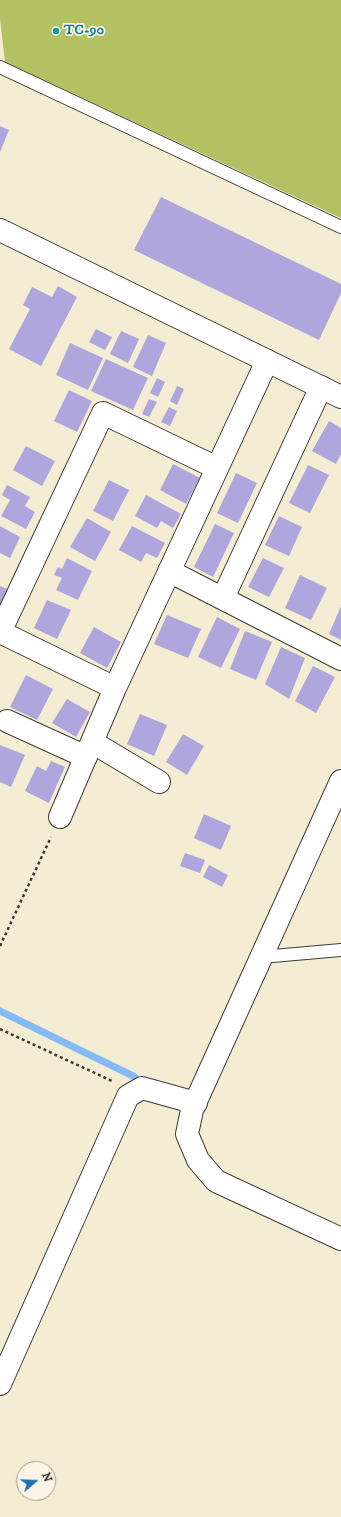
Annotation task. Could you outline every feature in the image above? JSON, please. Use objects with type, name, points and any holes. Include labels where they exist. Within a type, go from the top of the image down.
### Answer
[{"type":"street","points":[[0,230],[341,396]]},
{"type":"street","points":[[60,817],[115,688],[267,361]]},
{"type":"street","points":[[223,598],[321,386]]},
{"type":"street","points":[[115,688],[0,632],[103,413],[217,468]]},
{"type":"street","points":[[169,571],[341,659]]},
{"type":"street","points":[[7,721],[89,750],[159,782]]},
{"type":"street","points":[[341,781],[192,1110],[187,1134],[198,1160],[216,1181],[341,1239]]},
{"type":"street","points":[[0,1384],[128,1096],[142,1088],[196,1103]]},
{"type":"lane","points":[[0,67],[341,227]]},
{"type":"lane","points":[[261,956],[341,950]]},
{"type":"path","points":[[0,946],[60,817]]},
{"type":"path","points":[[0,1029],[113,1081]]},
{"type":"green space","points":[[0,0],[341,0],[341,218],[5,62],[0,19]]},
{"type":"building","points":[[0,126],[9,130],[0,152]]},
{"type":"building","points":[[161,197],[341,284],[341,293],[319,340],[134,250]]},
{"type":"building","points":[[58,286],[77,297],[41,366],[9,349],[30,309],[23,305],[32,287],[52,297]]},
{"type":"building","points":[[96,329],[112,337],[105,350],[89,342]]},
{"type":"building","points":[[121,331],[139,339],[128,363],[110,354]]},
{"type":"building","points":[[148,335],[166,343],[152,376],[133,367]]},
{"type":"building","points":[[70,343],[103,358],[88,390],[56,375]]},
{"type":"building","points":[[106,359],[148,378],[133,410],[91,391]]},
{"type":"building","points":[[157,378],[165,382],[158,397],[150,393]]},
{"type":"building","points":[[177,386],[184,389],[177,405],[170,401]]},
{"type":"building","points":[[69,390],[92,401],[77,432],[54,421]]},
{"type":"building","points":[[149,399],[157,402],[149,417],[142,414]]},
{"type":"building","points":[[169,407],[177,411],[170,426],[161,422]]},
{"type":"building","points":[[329,421],[341,428],[341,454],[336,464],[312,451]]},
{"type":"building","points":[[26,446],[55,461],[42,486],[13,470]]},
{"type":"building","points":[[173,464],[200,478],[186,504],[160,490]]},
{"type":"building","points":[[308,465],[329,475],[310,513],[289,503]]},
{"type":"building","points":[[236,473],[257,483],[238,523],[217,513]]},
{"type":"building","points":[[109,480],[129,490],[113,521],[93,511]]},
{"type":"building","points":[[7,485],[30,497],[25,506],[35,512],[26,529],[1,516],[10,500],[2,495]]},
{"type":"building","points":[[146,495],[181,514],[173,528],[161,521],[157,528],[135,516]]},
{"type":"building","points":[[279,516],[302,527],[289,556],[265,545]]},
{"type":"building","points":[[87,518],[111,532],[95,561],[70,547]]},
{"type":"building","points":[[215,524],[234,533],[213,577],[194,567]]},
{"type":"building","points":[[0,526],[20,537],[10,558],[0,553]]},
{"type":"building","points":[[132,526],[165,543],[157,558],[146,553],[141,562],[119,550]]},
{"type":"building","points":[[67,558],[92,571],[78,600],[56,590],[62,578],[54,575],[58,567],[62,569]]},
{"type":"building","points":[[263,558],[284,568],[269,597],[248,587]]},
{"type":"building","points":[[300,575],[327,588],[311,620],[285,608]]},
{"type":"building","points":[[0,586],[7,589],[0,605]]},
{"type":"building","points":[[47,600],[71,610],[57,639],[34,628]]},
{"type":"building","points":[[341,606],[341,640],[329,634]]},
{"type":"building","points":[[167,615],[201,629],[188,658],[154,644]]},
{"type":"building","points":[[217,617],[240,629],[221,668],[198,657]]},
{"type":"building","points":[[94,627],[121,642],[107,668],[80,653]]},
{"type":"building","points":[[245,631],[272,642],[256,680],[230,669]]},
{"type":"building","points":[[281,647],[305,658],[289,699],[265,684]]},
{"type":"building","points":[[313,666],[335,677],[316,713],[295,701]]},
{"type":"building","points":[[26,675],[53,689],[37,720],[10,707]]},
{"type":"building","points":[[67,699],[90,712],[76,737],[52,723]]},
{"type":"building","points":[[140,714],[167,725],[154,756],[127,744]]},
{"type":"building","points":[[183,734],[204,746],[187,775],[166,762]]},
{"type":"building","points":[[0,745],[25,755],[11,787],[0,782]]},
{"type":"building","points":[[51,761],[65,767],[49,803],[25,791],[37,766],[46,771]]},
{"type":"building","points":[[204,814],[231,826],[221,850],[194,838]]},
{"type":"building","points":[[185,853],[205,860],[200,873],[180,866]]},
{"type":"building","points":[[209,865],[228,875],[222,887],[203,877]]},
{"type":"waterway","points":[[0,1011],[135,1077]]},
{"type":"place","name":"TC-90","points":[[56,31]]}]
